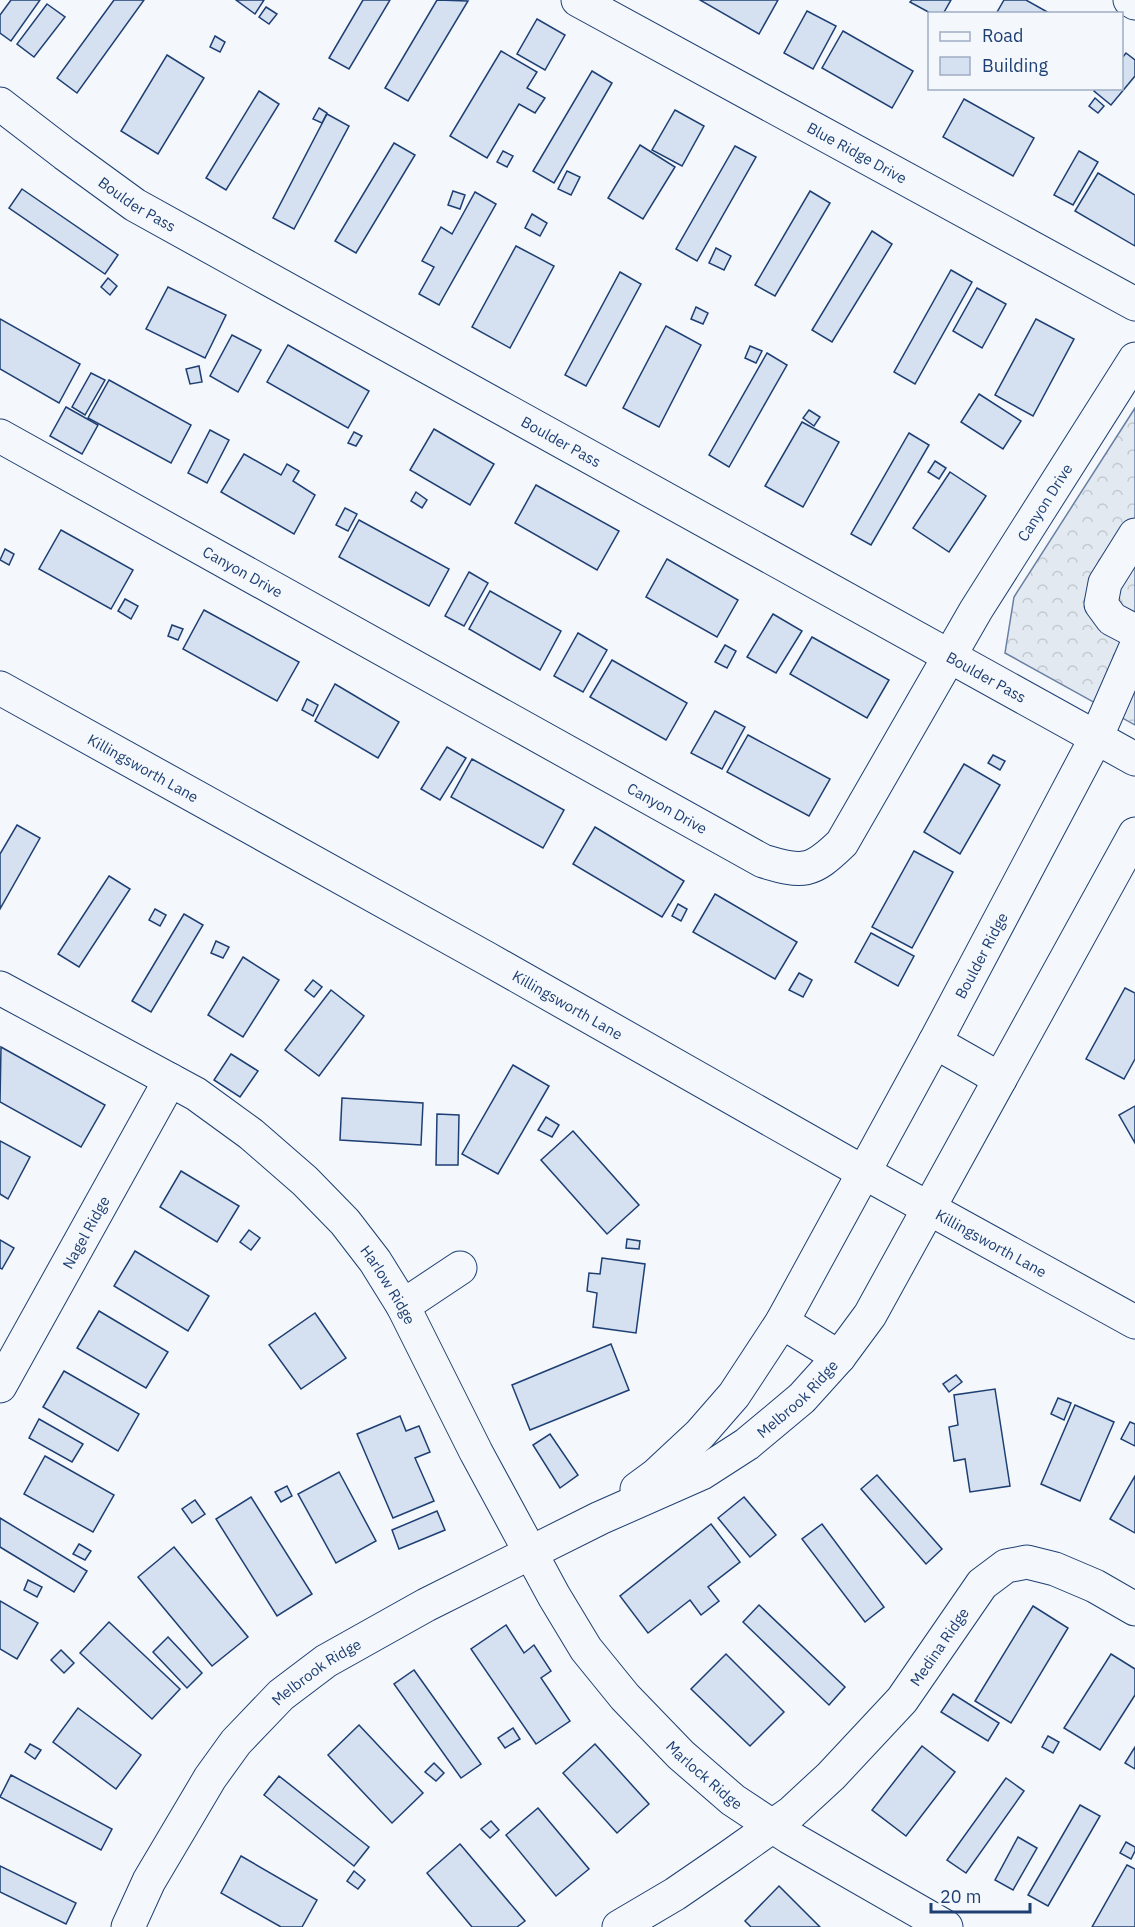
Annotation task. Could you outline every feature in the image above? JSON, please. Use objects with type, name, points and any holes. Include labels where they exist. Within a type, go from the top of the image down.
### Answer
[{"type":"street","name":"Blue Ridge Drive","points":[[578,0],[1135,304]]},
{"type":"street","points":[[1130,0],[1135,3]]},
{"type":"street","name":"Boulder Pass","points":[[0,104],[135,205],[1135,759]]},
{"type":"street","name":"Canyon Drive","points":[[0,436],[763,861],[789,868],[805,868],[824,860],[842,843],[976,610],[1135,359]]},
{"type":"street","points":[[1135,535],[1105,583],[1101,604],[1112,619],[1135,631]]},
{"type":"street","name":"Boulder Ridge","points":[[863,1172],[935,1042],[1096,738],[1135,649]]},
{"type":"street","name":"Killingsworth Lane","points":[[0,688],[1135,1322]]},
{"type":"street","points":[[928,1208],[1135,834]]},
{"type":"street","name":"Harlow Ridge","points":[[2,990],[196,1094],[251,1134],[304,1181],[345,1222],[375,1261],[403,1305],[476,1452],[530,1553]]},
{"type":"street","points":[[935,1042],[1000,1079]]},
{"type":"street","name":"Nagel Ridge","points":[[0,1386],[170,1080]]},
{"type":"street","name":"Melbrook Ridge","points":[[600,1518],[656,1475],[700,1434],[734,1395],[782,1322],[863,1172]]},
{"type":"street","name":"Melbrook Ridge","points":[[128,1927],[149,1881],[210,1778],[236,1742],[281,1695],[326,1661],[426,1605],[600,1518],[702,1473],[747,1444],[802,1398],[839,1357],[870,1315],[928,1208]]},
{"type":"street","points":[[403,1305],[460,1268]]},
{"type":"street","points":[[782,1322],[839,1357]]},
{"type":"street","name":"Marlock Ridge","points":[[530,1553],[586,1649],[625,1697],[681,1755],[733,1800],[772,1826],[946,1927]]},
{"type":"street","name":"Medina Ridge","points":[[619,1927],[675,1894],[791,1813],[831,1776],[902,1700],[982,1584],[1006,1566],[1027,1562],[1055,1569],[1095,1586],[1135,1609]]},
{"type":"green space","points":[[1135,408],[1135,725],[1005,653],[1014,597]]},
{"type":"building","points":[[11,0],[40,0],[11,41],[0,33],[0,15]]},
{"type":"building","points":[[114,0],[144,0],[77,93],[57,78]]},
{"type":"building","points":[[236,0],[264,0],[255,14]]},
{"type":"building","points":[[363,0],[390,0],[349,69],[329,58]]},
{"type":"building","points":[[437,0],[468,1],[408,101],[385,88]]},
{"type":"building","points":[[700,0],[778,0],[759,34]]},
{"type":"building","points":[[912,0],[951,0],[944,12],[928,12],[910,2]]},
{"type":"building","points":[[1004,0],[1026,0],[1047,12],[997,12]]},
{"type":"building","points":[[47,4],[65,17],[34,57],[17,44]]},
{"type":"building","points":[[266,7],[277,14],[269,24],[259,17]]},
{"type":"building","points":[[807,11],[836,26],[813,69],[784,53]]},
{"type":"building","points":[[537,19],[565,35],[545,70],[517,54]]},
{"type":"building","points":[[843,31],[913,71],[892,108],[822,68]]},
{"type":"building","points":[[215,36],[225,42],[220,52],[210,47]]},
{"type":"building","points":[[501,51],[537,72],[527,88],[545,98],[535,113],[519,104],[487,158],[450,136]]},
{"type":"building","points":[[1126,53],[1135,60],[1135,76],[1111,105],[1094,91],[1123,90],[1123,57]]},
{"type":"building","points":[[167,55],[204,78],[158,154],[121,131]]},
{"type":"building","points":[[592,71],[612,83],[554,183],[533,171]]},
{"type":"building","points":[[259,91],[279,104],[226,190],[206,178]]},
{"type":"building","points":[[1095,98],[1104,106],[1098,113],[1089,106]]},
{"type":"building","points":[[964,99],[1034,138],[1013,176],[943,137]]},
{"type":"building","points":[[319,108],[327,113],[322,123],[313,119]]},
{"type":"building","points":[[675,110],[704,126],[682,166],[652,150]]},
{"type":"building","points":[[327,114],[349,126],[294,229],[273,218]]},
{"type":"building","points":[[394,143],[415,155],[356,253],[335,241]]},
{"type":"building","points":[[640,145],[675,167],[643,219],[608,198]]},
{"type":"building","points":[[735,146],[756,157],[697,261],[676,249]]},
{"type":"building","points":[[503,151],[513,156],[507,167],[497,162]]},
{"type":"building","points":[[1079,151],[1098,162],[1073,205],[1054,195]]},
{"type":"building","points":[[567,171],[580,177],[571,195],[558,189]]},
{"type":"building","points":[[1098,173],[1135,195],[1135,246],[1075,211]]},
{"type":"building","points":[[22,189],[118,255],[105,274],[9,208]]},
{"type":"building","points":[[453,191],[465,195],[460,209],[448,205]]},
{"type":"building","points":[[810,191],[830,203],[775,296],[755,285]]},
{"type":"building","points":[[475,192],[496,204],[439,305],[419,294],[434,267],[422,261],[441,227],[452,234]]},
{"type":"building","points":[[532,214],[547,223],[540,236],[525,228]]},
{"type":"building","points":[[872,231],[892,244],[832,342],[812,330]]},
{"type":"building","points":[[516,246],[554,266],[510,348],[472,327]]},
{"type":"building","points":[[716,248],[731,256],[724,270],[709,263]]},
{"type":"building","points":[[951,270],[972,282],[915,384],[894,372]]},
{"type":"building","points":[[620,272],[641,284],[586,386],[565,375]]},
{"type":"building","points":[[108,278],[117,286],[110,295],[101,287]]},
{"type":"building","points":[[168,287],[226,315],[205,358],[146,329]]},
{"type":"building","points":[[977,288],[1006,304],[982,348],[953,331]]},
{"type":"building","points":[[696,307],[708,313],[703,324],[691,319]]},
{"type":"building","points":[[0,319],[80,364],[59,403],[0,369]]},
{"type":"building","points":[[1036,319],[1074,339],[1033,416],[995,395]]},
{"type":"building","points":[[666,326],[701,345],[659,427],[623,408]]},
{"type":"building","points":[[232,335],[261,350],[238,392],[210,376]]},
{"type":"building","points":[[288,345],[369,391],[348,428],[267,382]]},
{"type":"building","points":[[750,346],[762,351],[756,363],[745,358]]},
{"type":"building","points":[[767,353],[787,365],[729,467],[709,455]]},
{"type":"building","points":[[199,366],[202,382],[190,384],[186,369]]},
{"type":"building","points":[[91,373],[105,380],[85,415],[72,407]]},
{"type":"building","points":[[109,380],[191,425],[171,463],[88,418]]},
{"type":"building","points":[[979,394],[1021,421],[1003,449],[961,422]]},
{"type":"building","points":[[66,407],[98,425],[82,454],[50,436]]},
{"type":"building","points":[[809,410],[820,417],[814,426],[803,418]]},
{"type":"building","points":[[802,422],[839,442],[803,507],[765,486]]},
{"type":"building","points":[[434,429],[494,464],[470,505],[410,470]]},
{"type":"building","points":[[210,430],[229,440],[207,483],[188,473]]},
{"type":"building","points":[[354,432],[362,436],[356,446],[348,443]]},
{"type":"building","points":[[909,433],[929,445],[871,545],[851,534]]},
{"type":"building","points":[[244,454],[281,475],[287,464],[299,471],[293,481],[315,495],[294,534],[221,492]]},
{"type":"building","points":[[935,461],[946,468],[939,479],[928,472]]},
{"type":"building","points":[[950,472],[986,496],[949,552],[913,528]]},
{"type":"building","points":[[536,485],[619,531],[597,570],[515,523]]},
{"type":"building","points":[[416,492],[427,500],[422,508],[411,501]]},
{"type":"building","points":[[345,508],[357,514],[348,531],[336,525]]},
{"type":"building","points":[[359,520],[449,569],[429,606],[339,557]]},
{"type":"building","points":[[61,530],[133,570],[111,609],[39,569]]},
{"type":"building","points":[[5,549],[14,554],[9,565],[0,560]]},
{"type":"building","points":[[667,559],[738,600],[717,637],[646,597]]},
{"type":"building","points":[[469,572],[488,583],[464,626],[445,616]]},
{"type":"building","points":[[490,591],[561,631],[540,670],[469,629]]},
{"type":"building","points":[[125,599],[138,606],[131,619],[118,611]]},
{"type":"building","points":[[204,610],[299,662],[277,701],[183,649]]},
{"type":"building","points":[[773,614],[802,631],[776,673],[747,657]]},
{"type":"building","points":[[172,625],[183,629],[178,640],[168,636]]},
{"type":"building","points":[[578,633],[607,650],[583,692],[554,676]]},
{"type":"building","points":[[812,637],[889,680],[867,718],[790,674]]},
{"type":"building","points":[[725,645],[736,651],[727,668],[715,662]]},
{"type":"building","points":[[612,660],[687,703],[666,740],[590,697]]},
{"type":"building","points":[[335,684],[399,722],[378,758],[315,721]]},
{"type":"building","points":[[307,699],[318,705],[313,716],[302,710]]},
{"type":"building","points":[[715,711],[745,727],[722,769],[691,753]]},
{"type":"building","points":[[748,735],[830,779],[809,816],[727,772]]},
{"type":"building","points":[[447,747],[466,758],[440,800],[421,789]]},
{"type":"building","points":[[993,755],[1005,761],[1000,770],[988,763]]},
{"type":"building","points":[[472,759],[564,810],[543,848],[451,797]]},
{"type":"building","points":[[964,764],[1000,785],[960,854],[924,832]]},
{"type":"building","points":[[17,825],[40,838],[0,909],[0,854]]},
{"type":"building","points":[[595,827],[684,881],[662,917],[573,864]]},
{"type":"building","points":[[914,851],[953,872],[912,948],[872,927]]},
{"type":"building","points":[[109,876],[130,889],[79,967],[58,954]]},
{"type":"building","points":[[715,894],[797,942],[775,979],[693,932]]},
{"type":"building","points":[[678,904],[687,909],[681,921],[672,916]]},
{"type":"building","points":[[155,909],[166,915],[160,926],[149,920]]},
{"type":"building","points":[[184,914],[203,925],[151,1012],[132,1001]]},
{"type":"building","points":[[871,933],[914,956],[898,986],[855,962]]},
{"type":"building","points":[[216,941],[229,947],[223,958],[211,953]]},
{"type":"building","points":[[243,957],[279,980],[243,1037],[208,1015]]},
{"type":"building","points":[[799,973],[812,980],[803,997],[789,990]]},
{"type":"building","points":[[313,980],[322,987],[314,997],[305,990]]},
{"type":"building","points":[[1125,988],[1135,993],[1135,1059],[1124,1079],[1086,1059]]},
{"type":"building","points":[[331,990],[364,1016],[319,1076],[285,1050]]},
{"type":"building","points":[[1,1047],[105,1105],[81,1147],[0,1102]]},
{"type":"building","points":[[231,1054],[258,1071],[240,1097],[214,1080]]},
{"type":"building","points":[[513,1065],[549,1086],[498,1174],[462,1154]]},
{"type":"building","points":[[342,1098],[423,1103],[421,1145],[340,1140]]},
{"type":"building","points":[[1135,1106],[1135,1143],[1119,1115]]},
{"type":"building","points":[[437,1114],[459,1115],[458,1165],[436,1165]]},
{"type":"building","points":[[546,1117],[559,1125],[552,1137],[538,1130]]},
{"type":"building","points":[[573,1131],[639,1205],[607,1234],[541,1160]]},
{"type":"building","points":[[0,1141],[30,1157],[8,1199],[0,1194]]},
{"type":"building","points":[[181,1171],[239,1206],[217,1242],[160,1207]]},
{"type":"building","points":[[249,1230],[260,1238],[251,1250],[240,1242]]},
{"type":"building","points":[[627,1239],[640,1241],[639,1249],[626,1248]]},
{"type":"building","points":[[0,1240],[14,1248],[2,1269],[0,1268]]},
{"type":"building","points":[[135,1251],[209,1296],[188,1331],[114,1286]]},
{"type":"building","points":[[602,1258],[645,1264],[636,1333],[593,1327],[597,1293],[587,1291],[589,1273],[600,1274]]},
{"type":"building","points":[[99,1311],[168,1352],[146,1388],[77,1348]]},
{"type":"building","points":[[315,1313],[346,1358],[301,1389],[269,1345]]},
{"type":"building","points":[[611,1344],[629,1390],[530,1430],[512,1385]]},
{"type":"building","points":[[64,1371],[139,1414],[118,1451],[43,1407]]},
{"type":"building","points":[[956,1375],[962,1382],[949,1392],[943,1384]]},
{"type":"building","points":[[995,1389],[1010,1486],[970,1492],[965,1459],[954,1461],[949,1427],[958,1425],[954,1395]]},
{"type":"building","points":[[1058,1398],[1071,1403],[1064,1420],[1051,1414]]},
{"type":"building","points":[[1075,1405],[1114,1422],[1080,1501],[1041,1484]]},
{"type":"building","points":[[400,1416],[406,1431],[419,1426],[430,1452],[415,1458],[434,1501],[393,1518],[357,1434]]},
{"type":"building","points":[[39,1419],[83,1444],[72,1462],[29,1438]]},
{"type":"building","points":[[1130,1422],[1135,1424],[1135,1446],[1121,1439]]},
{"type":"building","points":[[550,1434],[578,1475],[560,1488],[533,1445]]},
{"type":"building","points":[[45,1456],[114,1495],[93,1532],[24,1494]]},
{"type":"building","points":[[339,1472],[376,1541],[336,1563],[298,1494]]},
{"type":"building","points":[[877,1475],[942,1549],[926,1564],[861,1489]]},
{"type":"building","points":[[1135,1476],[1135,1533],[1110,1519]]},
{"type":"building","points":[[287,1486],[292,1496],[281,1502],[275,1492]]},
{"type":"building","points":[[251,1497],[312,1594],[277,1616],[216,1519]]},
{"type":"building","points":[[744,1497],[776,1535],[750,1557],[718,1518]]},
{"type":"building","points":[[195,1500],[205,1514],[192,1523],[182,1509]]},
{"type":"building","points":[[437,1511],[445,1530],[399,1549],[392,1530]]},
{"type":"building","points":[[0,1518],[87,1571],[74,1592],[0,1547]]},
{"type":"building","points":[[711,1524],[740,1562],[708,1587],[719,1601],[701,1615],[690,1600],[648,1633],[620,1596]]},
{"type":"building","points":[[822,1524],[884,1607],[865,1622],[802,1539]]},
{"type":"building","points":[[79,1544],[91,1551],[85,1560],[73,1554]]},
{"type":"building","points":[[174,1547],[248,1637],[212,1666],[138,1577]]},
{"type":"building","points":[[28,1580],[42,1587],[37,1597],[24,1590]]},
{"type":"building","points":[[0,1601],[38,1623],[17,1659],[0,1649]]},
{"type":"building","points":[[759,1605],[845,1687],[829,1705],[743,1622]]},
{"type":"building","points":[[1033,1606],[1068,1628],[1011,1723],[975,1701]]},
{"type":"building","points":[[109,1622],[180,1689],[152,1719],[80,1653]]},
{"type":"building","points":[[506,1625],[524,1653],[534,1645],[551,1671],[541,1678],[570,1721],[536,1744],[471,1649]]},
{"type":"building","points":[[168,1637],[202,1673],[187,1688],[153,1652]]},
{"type":"building","points":[[61,1650],[74,1663],[64,1673],[51,1660]]},
{"type":"building","points":[[726,1654],[784,1712],[750,1746],[691,1689]]},
{"type":"building","points":[[1111,1654],[1135,1669],[1135,1695],[1100,1750],[1064,1728]]},
{"type":"building","points":[[414,1670],[481,1764],[461,1778],[394,1684]]},
{"type":"building","points":[[953,1694],[999,1723],[988,1741],[941,1712]]},
{"type":"building","points":[[78,1708],[141,1755],[116,1789],[53,1742]]},
{"type":"building","points":[[359,1725],[423,1793],[392,1823],[328,1755]]},
{"type":"building","points":[[513,1728],[520,1739],[505,1748],[498,1738]]},
{"type":"building","points":[[1048,1736],[1059,1742],[1053,1753],[1042,1747]]},
{"type":"building","points":[[30,1744],[41,1750],[35,1759],[25,1752]]},
{"type":"building","points":[[595,1744],[649,1804],[617,1833],[563,1773]]},
{"type":"building","points":[[922,1746],[955,1772],[906,1836],[872,1810]]},
{"type":"building","points":[[1135,1747],[1135,1769],[1125,1763]]},
{"type":"building","points":[[434,1763],[444,1773],[436,1781],[425,1772]]},
{"type":"building","points":[[11,1775],[112,1829],[101,1850],[0,1797]]},
{"type":"building","points":[[279,1776],[369,1847],[354,1866],[264,1795]]},
{"type":"building","points":[[1006,1778],[1024,1791],[966,1873],[947,1860]]},
{"type":"building","points":[[1080,1805],[1100,1816],[1048,1906],[1028,1895]]},
{"type":"building","points":[[538,1808],[589,1869],[556,1896],[506,1835]]},
{"type":"building","points":[[491,1821],[499,1830],[490,1838],[481,1829]]},
{"type":"building","points":[[1018,1837],[1037,1848],[1013,1890],[995,1880]]},
{"type":"building","points":[[1126,1842],[1135,1847],[1131,1859],[1120,1853]]},
{"type":"building","points":[[460,1844],[525,1921],[517,1927],[472,1927],[427,1873]]},
{"type":"building","points":[[241,1856],[317,1900],[302,1927],[281,1927],[221,1893]]},
{"type":"building","points":[[1127,1865],[1135,1869],[1135,1927],[1092,1927]]},
{"type":"building","points":[[0,1866],[76,1903],[66,1924],[0,1892]]},
{"type":"building","points":[[354,1871],[365,1880],[358,1889],[347,1881]]},
{"type":"building","points":[[779,1886],[820,1927],[751,1927],[745,1921]]}]
